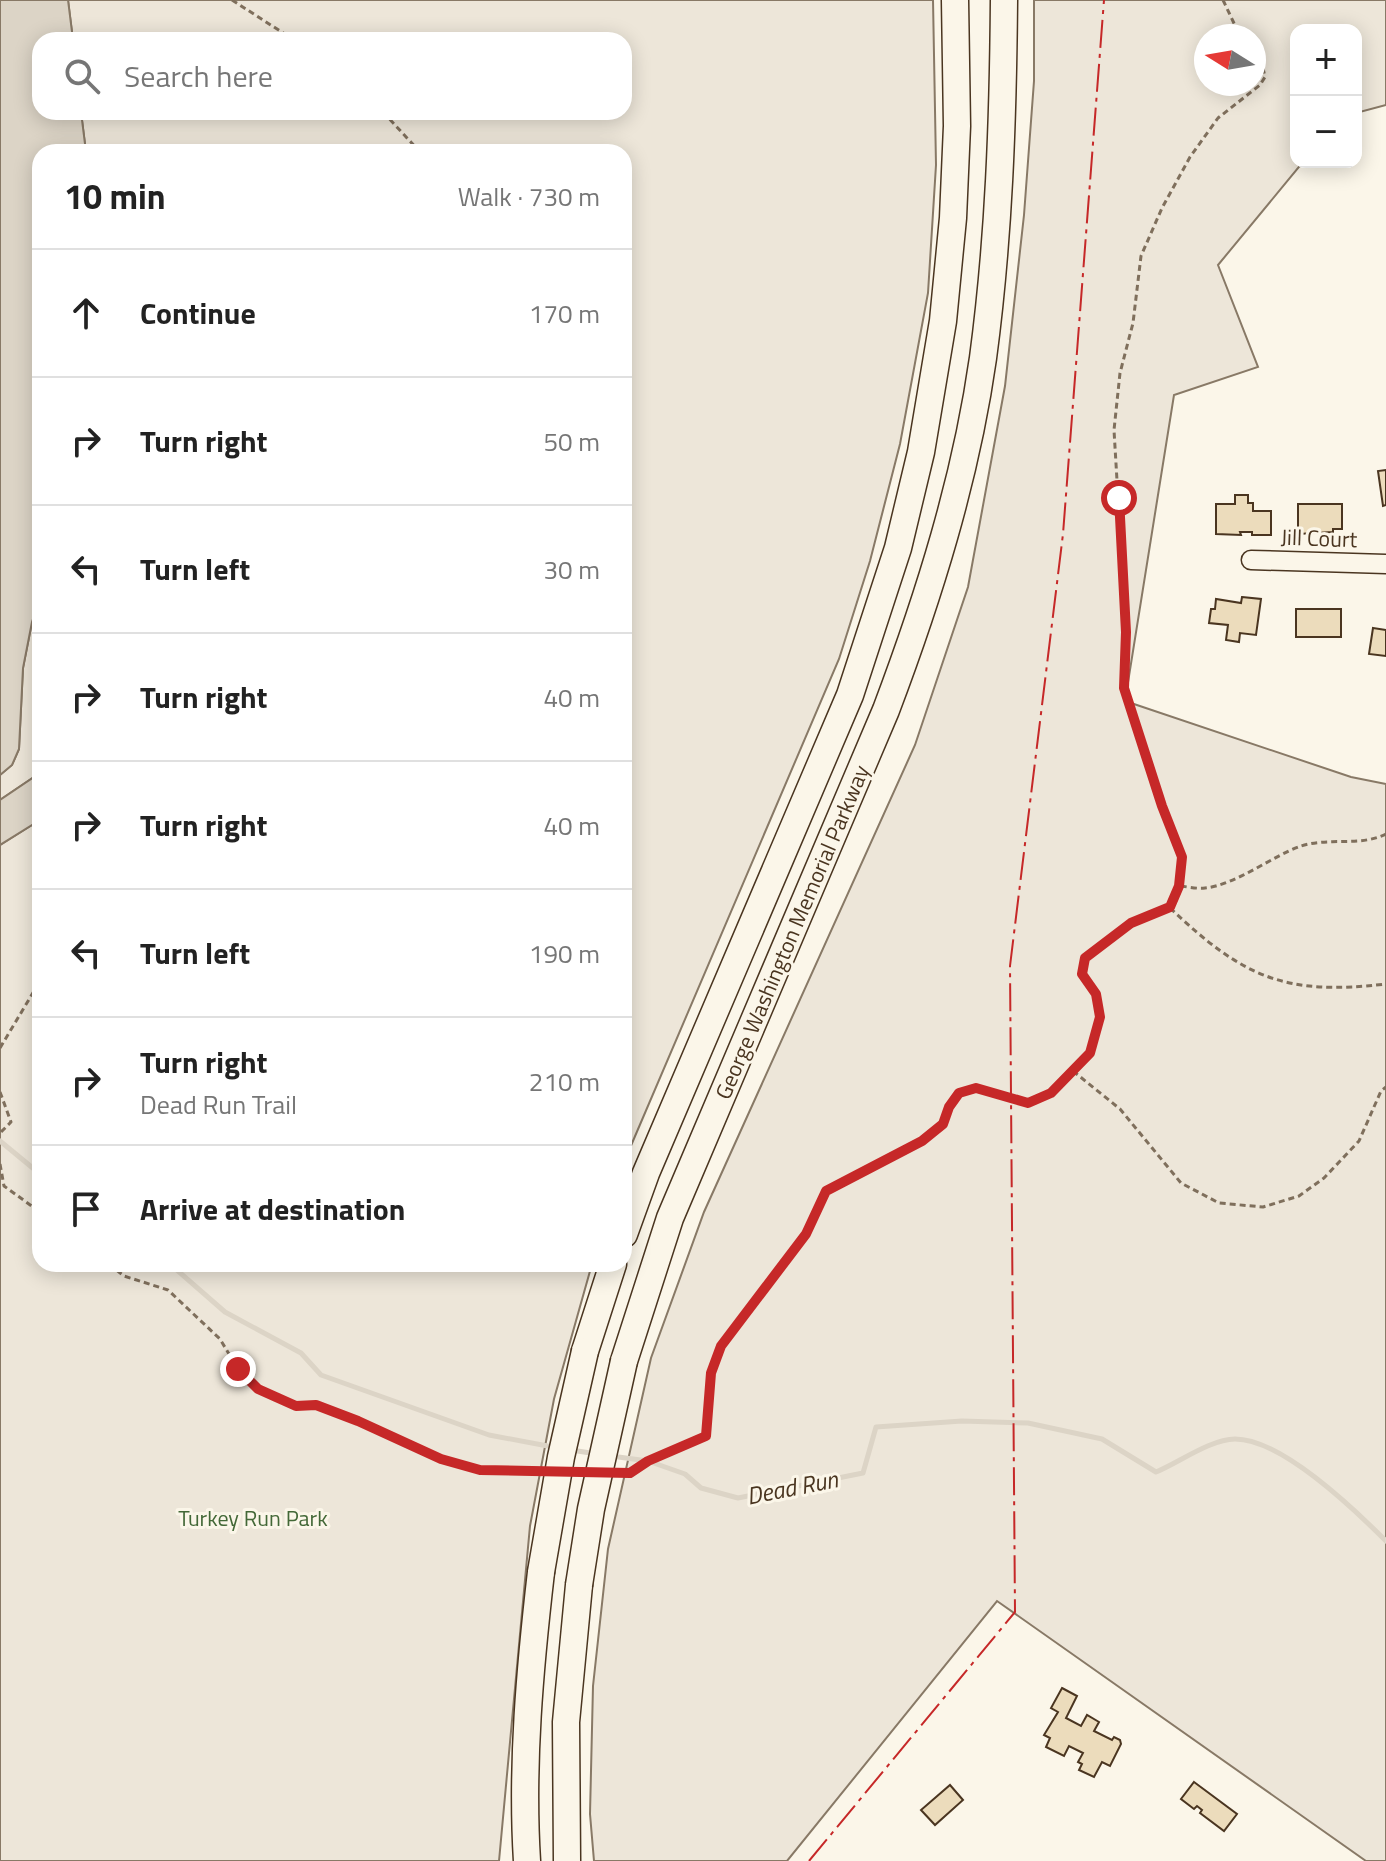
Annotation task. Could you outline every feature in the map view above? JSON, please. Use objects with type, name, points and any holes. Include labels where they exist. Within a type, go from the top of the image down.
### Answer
[{"type":"highway","name":"George Washington Memorial Parkway","points":[[632,1212],[850,695],[898,548],[921,452],[943,321],[953,218],[957,126],[955,0]]},
{"type":"highway","name":"George Washington Memorial Parkway","points":[[567,1861],[566,1722],[579,1585],[591,1509],[624,1361],[670,1218],[909,650],[964,458],[982,360],[997,233],[1004,0]]},
{"type":"highway","points":[[525,1861],[527,1734],[541,1572],[561,1457],[585,1351],[610,1272]]},
{"type":"street","name":"Jill Court","points":[[1251,560],[1386,564]]},
{"type":"path","points":[[232,0],[282,32]]},
{"type":"path","points":[[1223,0],[1234,24]]},
{"type":"path","points":[[615,1473],[630,1473],[648,1461],[706,1436],[711,1373],[721,1346],[806,1234],[826,1191],[922,1141],[943,1124],[949,1107],[959,1093],[976,1088],[1028,1103],[1051,1093],[1090,1053],[1100,1017],[1096,994],[1082,974],[1085,958],[1131,923],[1170,907],[1179,886],[1182,857],[1124,688],[1123,576],[1114,430],[1120,373],[1133,323],[1141,256],[1162,208],[1190,157],[1218,118],[1246,96]]},
{"type":"path","points":[[390,120],[413,144]]},
{"type":"path","points":[[1179,886],[1207,888],[1301,846],[1329,840],[1360,841],[1386,834]]},
{"type":"path","points":[[1170,907],[1221,954],[1254,973],[1293,984],[1324,987],[1386,984]]},
{"type":"path","points":[[0,1048],[32,994]]},
{"type":"path","points":[[1073,1071],[1120,1109],[1181,1183],[1219,1203],[1263,1207],[1299,1196],[1324,1178],[1359,1141],[1381,1091],[1386,1087]]},
{"type":"path","points":[[0,1092],[11,1122],[0,1133]]},
{"type":"path","points":[[0,1164],[4,1186],[32,1206]]},
{"type":"path","points":[[119,1272],[168,1290],[220,1339],[238,1369],[258,1389],[296,1406],[316,1405],[358,1421],[441,1459],[480,1470],[544,1473]]},
{"type":"green space","points":[[68,0],[933,0],[936,165],[928,293],[900,444],[870,561],[839,659],[632,1143],[632,144],[85,144],[82,120],[632,120],[632,32],[72,32]]},
{"type":"green space","points":[[1034,0],[1386,0],[1386,105],[1362,111],[1362,24],[1290,24],[1290,168],[1298,168],[1218,265],[1258,367],[1174,395],[1125,701],[1351,777],[1386,784],[1386,1861],[1366,1861],[997,1601],[787,1861],[594,1861],[590,1814],[593,1686],[608,1549],[651,1358],[704,1212],[915,745],[968,587],[1005,386],[1024,215],[1034,81]]},
{"type":"green space","points":[[32,622],[32,778],[0,800],[0,775],[12,765],[19,749],[23,668]]},
{"type":"green space","name":"Turkey Run Park","points":[[32,825],[32,1272],[590,1272],[554,1399],[530,1526],[499,1861],[0,1861],[0,845]]},
{"type":"shaded area","points":[[0,0],[68,0],[72,32],[32,32],[32,120],[82,120],[85,144],[32,144],[32,622],[23,668],[19,749],[12,765],[0,775]]},
{"type":"shaded area","points":[[32,778],[32,825],[0,845],[0,800]]},
{"type":"building","points":[[1386,470],[1386,505],[1383,506],[1378,471]]},
{"type":"building","points":[[1235,495],[1248,495],[1253,511],[1271,511],[1271,535],[1252,535],[1252,532],[1216,534],[1216,504],[1235,504]]},
{"type":"building","points":[[1298,504],[1342,504],[1342,529],[1298,534]]},
{"type":"building","points":[[1242,597],[1261,599],[1256,635],[1240,633],[1239,642],[1226,640],[1228,625],[1209,623],[1211,609],[1215,609],[1216,599],[1241,603]]},
{"type":"building","points":[[1296,609],[1341,609],[1341,637],[1296,637]]},
{"type":"building","points":[[1373,628],[1386,630],[1386,656],[1369,654]]},
{"type":"building","points":[[1062,1688],[1077,1696],[1066,1718],[1081,1726],[1087,1715],[1099,1722],[1094,1731],[1112,1740],[1114,1737],[1120,1740],[1110,1766],[1102,1762],[1094,1777],[1079,1770],[1082,1764],[1078,1762],[1083,1753],[1069,1746],[1064,1756],[1046,1747],[1050,1738],[1044,1735],[1058,1712],[1051,1708]]},
{"type":"building","points":[[1194,1782],[1237,1814],[1224,1831],[1200,1813],[1202,1810],[1197,1806],[1194,1809],[1181,1799]]},
{"type":"building","points":[[950,1785],[963,1800],[935,1825],[921,1810]]},
{"type":"waterway","name":"Dead Run","points":[[0,1141],[32,1167]]},
{"type":"waterway","name":"Dead Run","points":[[179,1272],[225,1312],[301,1353],[321,1375],[489,1435],[553,1447]]},
{"type":"waterway","name":"Dead Run","points":[[611,1456],[648,1461],[685,1474],[701,1488],[738,1498],[863,1473],[876,1427],[962,1421],[1028,1423],[1102,1439],[1156,1472],[1205,1447],[1235,1439],[1253,1442],[1295,1463],[1337,1495],[1386,1541]]},
{"type":"waterway","name":"Dead Run","points":[[571,1450],[597,1454]]},
{"type":"power","points":[[809,1861],[1015,1612],[1010,966],[1063,534],[1104,0]]},
{"type":"route","points":[[238,1369],[258,1389],[296,1406],[316,1405],[441,1459],[480,1470],[630,1473],[648,1461],[706,1436],[711,1373],[721,1346],[806,1234],[826,1191],[922,1141],[943,1124],[949,1107],[959,1093],[976,1088],[1028,1103],[1051,1093],[1090,1053],[1100,1017],[1096,994],[1082,974],[1085,958],[1131,923],[1170,907],[1179,886],[1182,857],[1124,688],[1126,632],[1119,498]]}]
